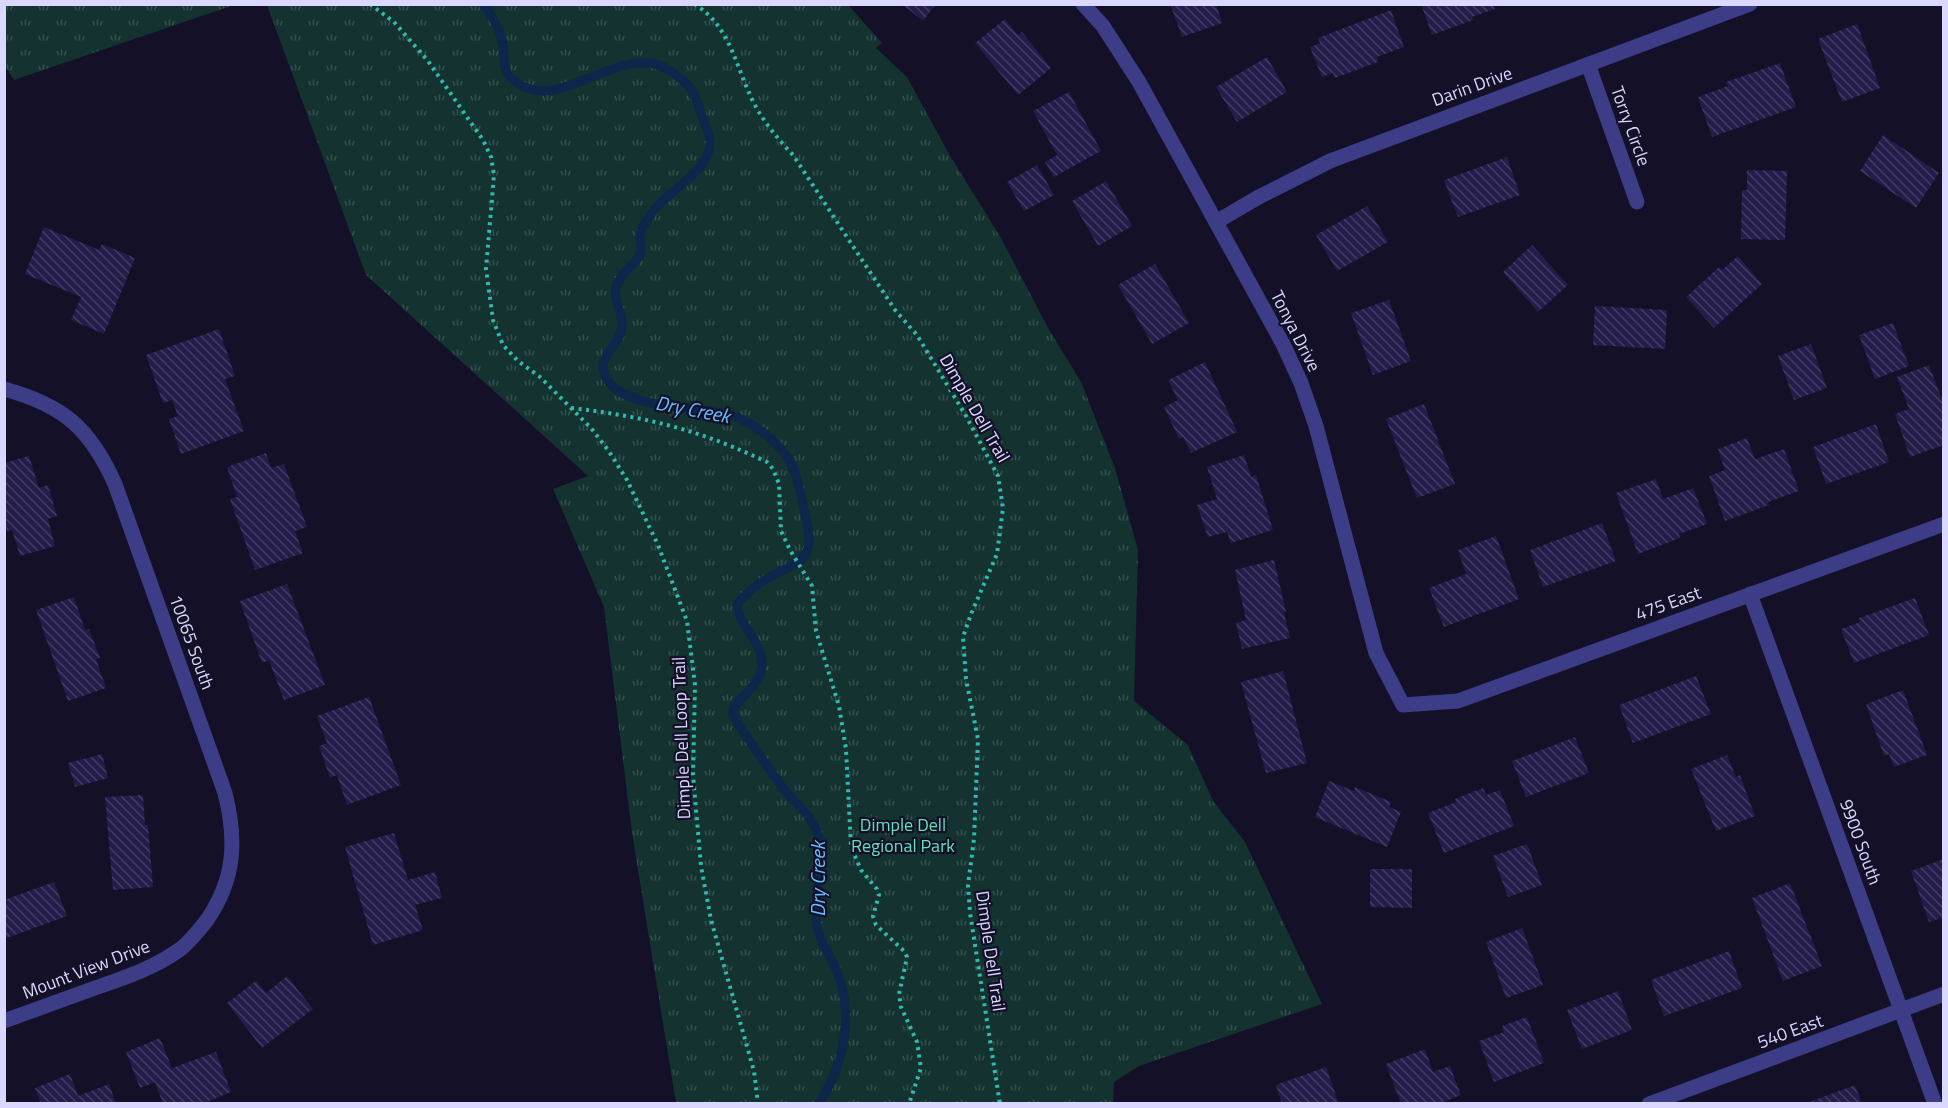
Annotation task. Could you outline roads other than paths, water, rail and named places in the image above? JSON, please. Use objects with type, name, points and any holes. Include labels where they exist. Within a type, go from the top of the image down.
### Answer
[{"type":"street","name":"Tonya Drive","points":[[1083,4],[1103,26],[1139,81],[1283,344],[1301,383],[1329,470],[1376,654],[1403,705]]},
{"type":"street","name":"Darin Drive","points":[[1216,222],[1257,198],[1330,161],[1750,4]]},
{"type":"street","name":"Torry Circle","points":[[1588,64],[1637,202]]},
{"type":"street","name":"10065 South","points":[[4,390],[34,397],[60,411],[83,431],[102,456],[115,484],[225,793],[232,821],[233,850],[228,879],[216,906],[200,929],[180,950]]},
{"type":"street","name":"475 East","points":[[1403,705],[1458,701],[1944,524]]},
{"type":"street","name":"9900 South","points":[[1750,594],[1935,1104]]},
{"type":"street","name":"Mount View Drive","points":[[4,1021],[140,972],[180,950]]},
{"type":"street","name":"540 East","points":[[1649,1104],[1944,994]]},
{"type":"waterway","name":"Dry Creek","points":[[483,4],[500,34],[506,71],[519,84],[537,91],[556,89],[617,67],[637,63],[657,65],[676,75],[690,87],[709,134],[709,151],[704,161],[688,179],[661,202],[644,226],[640,239],[640,253],[616,288],[615,293],[622,322],[621,333],[607,354],[603,365],[611,385],[642,401],[721,413],[749,423],[766,435],[786,455],[798,482],[808,530],[808,548],[803,558],[764,581],[747,593],[737,604],[742,620],[759,649],[762,665],[757,680],[737,703],[733,713],[788,794],[811,820],[819,840],[817,927],[822,943],[839,977],[846,1011],[846,1027],[840,1059],[819,1104]]},
{"type":"park label","name":"Dimple Dell Regional Park","points":[[903,834]]}]
